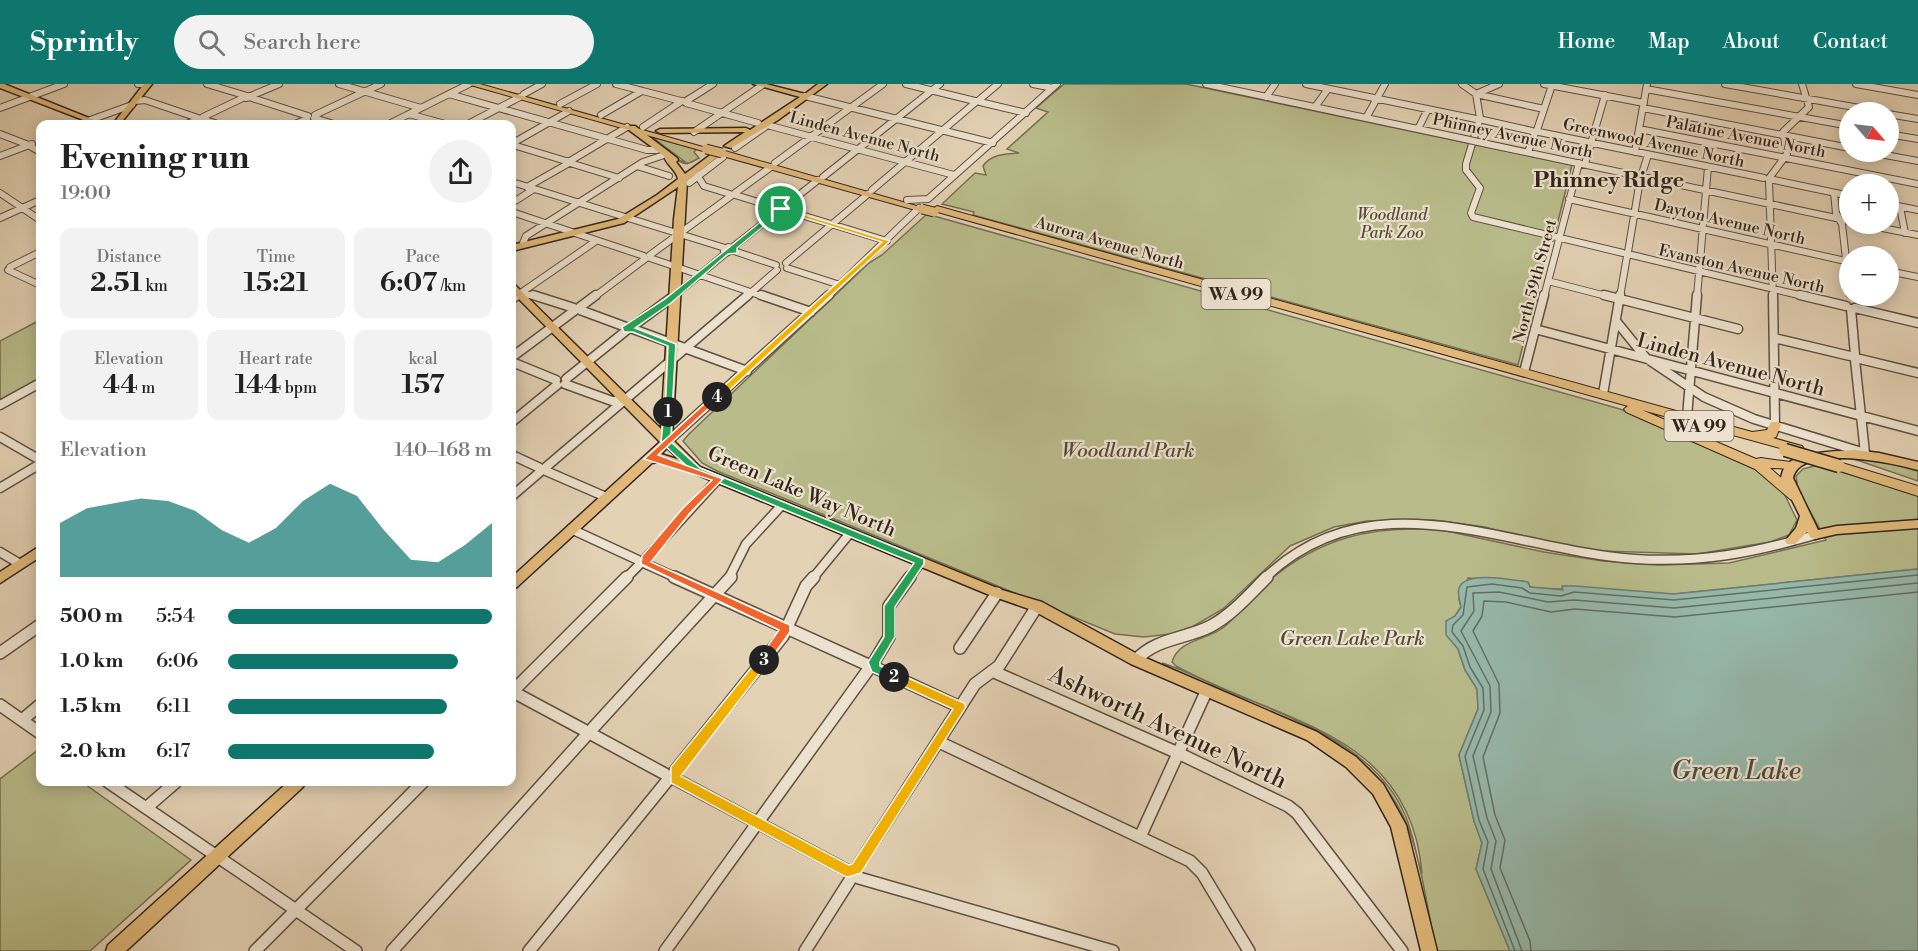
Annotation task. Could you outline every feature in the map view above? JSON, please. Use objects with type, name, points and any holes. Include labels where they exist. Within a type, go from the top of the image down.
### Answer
[{"type":"highway","name":"Aurora Avenue North","points":[[470,84],[560,104],[660,131],[722,151]]},
{"type":"highway","name":"Aurora Avenue North","points":[[487,84],[569,111],[821,178],[1456,355],[1614,402],[1792,449]]},
{"type":"highway","name":"Aurora Avenue North","points":[[870,192],[907,200],[927,208]]},
{"type":"highway","name":"Aurora Avenue North","points":[[1456,355],[1748,434],[1844,465],[1918,485]]},
{"type":"highway","points":[[1614,402],[1747,459],[1770,472],[1795,496]]},
{"type":"highway","points":[[1748,434],[1770,434],[1775,426]]},
{"type":"highway","points":[[1747,459],[1792,466]]},
{"type":"highway","name":"Aurora Avenue North","points":[[1844,465],[1918,491]]},
{"type":"main road","points":[[119,120],[146,84]]},
{"type":"main road","points":[[516,246],[628,218],[685,181],[693,171],[746,131],[764,123],[823,84]]},
{"type":"main road","points":[[0,85],[90,120]]},
{"type":"main road","points":[[761,85],[805,96]]},
{"type":"main road","points":[[516,575],[571,529],[666,442],[676,267],[679,234],[685,224],[685,181],[680,172],[663,154],[630,127]]},
{"type":"main road","points":[[660,131],[746,131]]},
{"type":"main road","points":[[663,154],[693,171]]},
{"type":"main road","name":"Green Lake Way North","points":[[516,295],[552,327],[696,470],[1077,627],[1136,660],[1320,740],[1351,762],[1371,782],[1389,807],[1398,825],[1429,951]]},
{"type":"main road","points":[[1918,466],[1865,453],[1846,452],[1803,460],[1792,466],[1787,478],[1815,534],[1837,530],[1918,524]]},
{"type":"main road","points":[[648,459],[660,458],[696,470]]},
{"type":"main road","points":[[1791,541],[1802,530],[1806,514]]},
{"type":"main road","points":[[0,578],[36,556]]},
{"type":"main road","points":[[114,951],[294,786]]},
{"type":"street","points":[[0,108],[64,84]]},
{"type":"street","points":[[138,84],[146,84]]},
{"type":"street","points":[[207,84],[321,120]]},
{"type":"street","points":[[195,120],[279,84]]},
{"type":"street","points":[[339,84],[421,108]]},
{"type":"street","points":[[304,120],[381,84]]},
{"type":"street","points":[[397,120],[470,84]]},
{"type":"street","points":[[476,120],[542,84]]},
{"type":"street","points":[[560,104],[597,84]]},
{"type":"street","name":"Linden Avenue North","points":[[616,84],[954,175]]},
{"type":"street","points":[[643,127],[712,84]]},
{"type":"street","points":[[516,354],[883,84]]},
{"type":"street","points":[[906,84],[1026,113]]},
{"type":"street","points":[[516,419],[940,84]]},
{"type":"street","points":[[787,266],[832,224],[998,84]]},
{"type":"street","points":[[1033,84],[1055,86]]},
{"type":"street","name":"Phinney Avenue North","points":[[1206,84],[1220,85],[1475,143],[1528,152],[1839,218]]},
{"type":"street","points":[[1266,97],[1275,84]]},
{"type":"street","name":"Greenwood Avenue North","points":[[1306,84],[1839,194]]},
{"type":"street","points":[[1344,92],[1349,84]]},
{"type":"street","points":[[1366,118],[1385,84]]},
{"type":"street","points":[[1462,84],[1476,94],[1544,109]]},
{"type":"street","points":[[1476,94],[1499,84]]},
{"type":"street","points":[[1544,84],[1839,146]]},
{"type":"street","points":[[1587,92],[1589,84]]},
{"type":"street","points":[[1725,84],[1839,104]]},
{"type":"street","points":[[1782,135],[1809,107],[1802,84]]},
{"type":"street","points":[[1856,84],[1918,95]]},
{"type":"street","points":[[694,132],[761,85]]},
{"type":"street","points":[[907,200],[928,199],[1055,86]]},
{"type":"street","points":[[1528,152],[1552,86]]},
{"type":"street","points":[[1635,152],[1646,86],[1839,124]]},
{"type":"street","points":[[1316,107],[1328,88]]},
{"type":"street","points":[[601,115],[642,91]]},
{"type":"street","points":[[449,94],[663,154]]},
{"type":"street","points":[[1475,143],[1479,120],[1476,94]]},
{"type":"street","name":"North 59th Street","points":[[1524,372],[1569,199],[1582,164],[1593,143],[1605,95]]},
{"type":"street","points":[[805,96],[993,143]]},
{"type":"street","points":[[90,120],[145,100],[206,120]]},
{"type":"street","points":[[1418,129],[1428,109]]},
{"type":"street","points":[[516,142],[569,111]]},
{"type":"street","points":[[409,114],[431,120]]},
{"type":"street","points":[[1899,116],[1918,119]]},
{"type":"street","points":[[722,151],[764,123]]},
{"type":"street","points":[[516,200],[568,162],[630,127]]},
{"type":"street","name":"Palatine Avenue North","points":[[1639,129],[1918,184]]},
{"type":"street","points":[[0,134],[36,150]]},
{"type":"street","points":[[1775,426],[1772,204],[1769,179],[1785,158],[1787,149],[1782,135]]},
{"type":"street","points":[[1899,136],[1918,139]]},
{"type":"street","points":[[0,156],[36,142]]},
{"type":"street","points":[[666,442],[747,371],[887,241],[927,208],[993,147],[993,143]]},
{"type":"street","name":"Evanston Avenue North","points":[[1475,143],[1466,157],[1466,170],[1480,188],[1471,213],[1473,217],[1918,323]]},
{"type":"street","points":[[516,145],[619,178]]},
{"type":"street","points":[[523,243],[523,239],[530,234],[643,162],[663,154]]},
{"type":"street","points":[[1604,394],[1634,214],[1648,154]]},
{"type":"street","points":[[1899,158],[1918,161]]},
{"type":"street","points":[[637,166],[669,176]]},
{"type":"street","points":[[1687,417],[1708,167]]},
{"type":"street","points":[[693,171],[704,186],[887,241]]},
{"type":"street","points":[[516,183],[776,267],[787,266],[840,285]]},
{"type":"street","points":[[1834,193],[1836,213],[1839,218]]},
{"type":"street","points":[[0,194],[36,217]]},
{"type":"street","name":"Dayton Avenue North","points":[[1569,199],[1839,260]]},
{"type":"street","points":[[0,218],[36,202]]},
{"type":"street","points":[[1905,233],[1900,207],[1918,210]]},
{"type":"street","points":[[516,213],[811,312]]},
{"type":"street","points":[[1899,232],[1918,236]]},
{"type":"street","points":[[516,292],[596,241]]},
{"type":"street","points":[[4,269],[36,254]]},
{"type":"street","points":[[516,493],[686,349],[776,267]]},
{"type":"street","points":[[4,269],[36,283]]},
{"type":"street","points":[[1899,273],[1918,277]]},
{"type":"street","points":[[1548,281],[1738,329]]},
{"type":"street","points":[[516,293],[538,296],[577,309],[747,371]]},
{"type":"street","points":[[1616,321],[1646,358],[1689,389],[1731,410],[1865,453],[1851,307]]},
{"type":"street","name":"Linden Avenue North","points":[[1535,329],[1918,431]]},
{"type":"street","points":[[1774,338],[1918,373]]},
{"type":"street","points":[[516,364],[612,401],[625,400]]},
{"type":"street","points":[[0,405],[36,384]]},
{"type":"street","points":[[0,437],[36,460]]},
{"type":"street","points":[[516,457],[606,497]]},
{"type":"street","points":[[0,488],[36,465]]},
{"type":"street","points":[[516,689],[642,562],[686,511],[718,479]]},
{"type":"street","points":[[392,951],[731,576],[746,544],[782,505]]},
{"type":"street","points":[[1136,660],[1149,646],[1188,636],[1216,623],[1267,574],[1305,546],[1328,535],[1362,526],[1398,522],[1438,524],[1561,550],[1662,560],[1738,556],[1815,534]]},
{"type":"street","points":[[571,529],[960,707]]},
{"type":"street","points":[[529,951],[671,776],[786,628],[806,586],[850,533]]},
{"type":"street","points":[[0,552],[20,564]]},
{"type":"street","points":[[664,951],[871,666],[889,637],[889,606],[921,562]]},
{"type":"street","points":[[960,648],[997,593]]},
{"type":"street","points":[[806,951],[960,707],[980,679],[1003,661],[1030,607]]},
{"type":"street","points":[[0,653],[36,628]]},
{"type":"street","name":"Ashworth Avenue North","points":[[992,671],[1278,800],[1297,813],[1402,951]]},
{"type":"street","points":[[516,692],[853,874],[1113,951]]},
{"type":"street","points":[[1140,837],[1206,692]]},
{"type":"street","points":[[0,706],[36,731]]},
{"type":"street","points":[[21,720],[36,708]]},
{"type":"street","points":[[939,742],[1185,859],[1199,869],[1249,951]]},
{"type":"street","points":[[114,786],[356,951]]},
{"type":"street","points":[[146,808],[171,786]]},
{"type":"street","points":[[255,951],[419,786]]},
{"type":"green space","name":"Woodland Park Zoo","points":[[1064,84],[1186,84],[1572,165],[1553,241],[1549,240],[1518,365],[973,215],[974,212],[942,204],[975,173],[986,175],[983,166],[990,159],[999,155],[1019,153],[1007,149],[1048,112],[1036,108]]},
{"type":"green space","points":[[652,137],[697,149],[694,152],[699,158],[687,163]]},
{"type":"green space","name":"Woodland Park","points":[[927,214],[1620,409],[1757,468],[1781,487],[1797,520],[1789,535],[1770,542],[1697,554],[1601,551],[1548,544],[1485,527],[1434,520],[1367,521],[1334,527],[1290,546],[1223,609],[1192,627],[1170,634],[1144,637],[1115,634],[702,463],[683,441],[689,434],[869,263],[882,255]]},
{"type":"green space","points":[[36,322],[36,381],[0,401],[0,341]]},
{"type":"green space","points":[[1851,458],[1884,462],[1918,471],[1918,481]]},
{"type":"green space","name":"Green Lake Park","points":[[1818,465],[1918,495],[1918,569],[1674,594],[1537,588],[1530,587],[1528,582],[1468,578],[1459,599],[1461,607],[1455,616],[1458,649],[1465,670],[1477,689],[1478,709],[1459,755],[1474,821],[1482,843],[1476,869],[1510,951],[1436,951],[1415,847],[1404,818],[1386,788],[1364,764],[1337,743],[1276,711],[1332,739],[1355,754],[1376,772],[1393,793],[1406,817],[1411,831],[1422,874],[1412,826],[1393,789],[1366,760],[1332,737],[1295,718],[1176,666],[1172,662],[1176,654],[1187,644],[1224,627],[1265,584],[1285,568],[1326,545],[1369,532],[1442,530],[1544,552],[1603,561],[1659,565],[1729,563],[1826,540],[1798,490],[1796,476],[1803,469]]},
{"type":"green space","points":[[1162,663],[1175,667],[1275,711],[1180,673]]},
{"type":"green space","points":[[36,752],[36,786],[88,786],[191,860],[90,951],[0,951],[0,779]]},
{"type":"water","name":"Green Lake","points":[[1918,569],[1918,951],[1510,951],[1476,869],[1482,843],[1474,821],[1459,755],[1478,709],[1477,689],[1465,670],[1458,649],[1446,635],[1446,621],[1455,616],[1461,607],[1458,590],[1463,582],[1470,579],[1501,578],[1528,582],[1530,587],[1563,590],[1562,586],[1575,586],[1674,594]]},
{"type":"district","name":"Phinney Ridge","points":[[1609,179]]},
{"type":"route","points":[[781,209],[733,247],[734,251],[726,253],[668,301],[633,326],[625,329],[672,344],[666,442],[696,470],[705,473],[921,562],[889,606],[889,637],[874,662],[877,665],[876,668],[960,707],[856,869],[848,871],[675,779],[677,777],[675,771],[783,636],[786,628],[646,564],[648,561],[646,558],[686,511],[718,479],[660,458],[648,459],[666,442],[747,371],[887,241],[781,209]]}]
